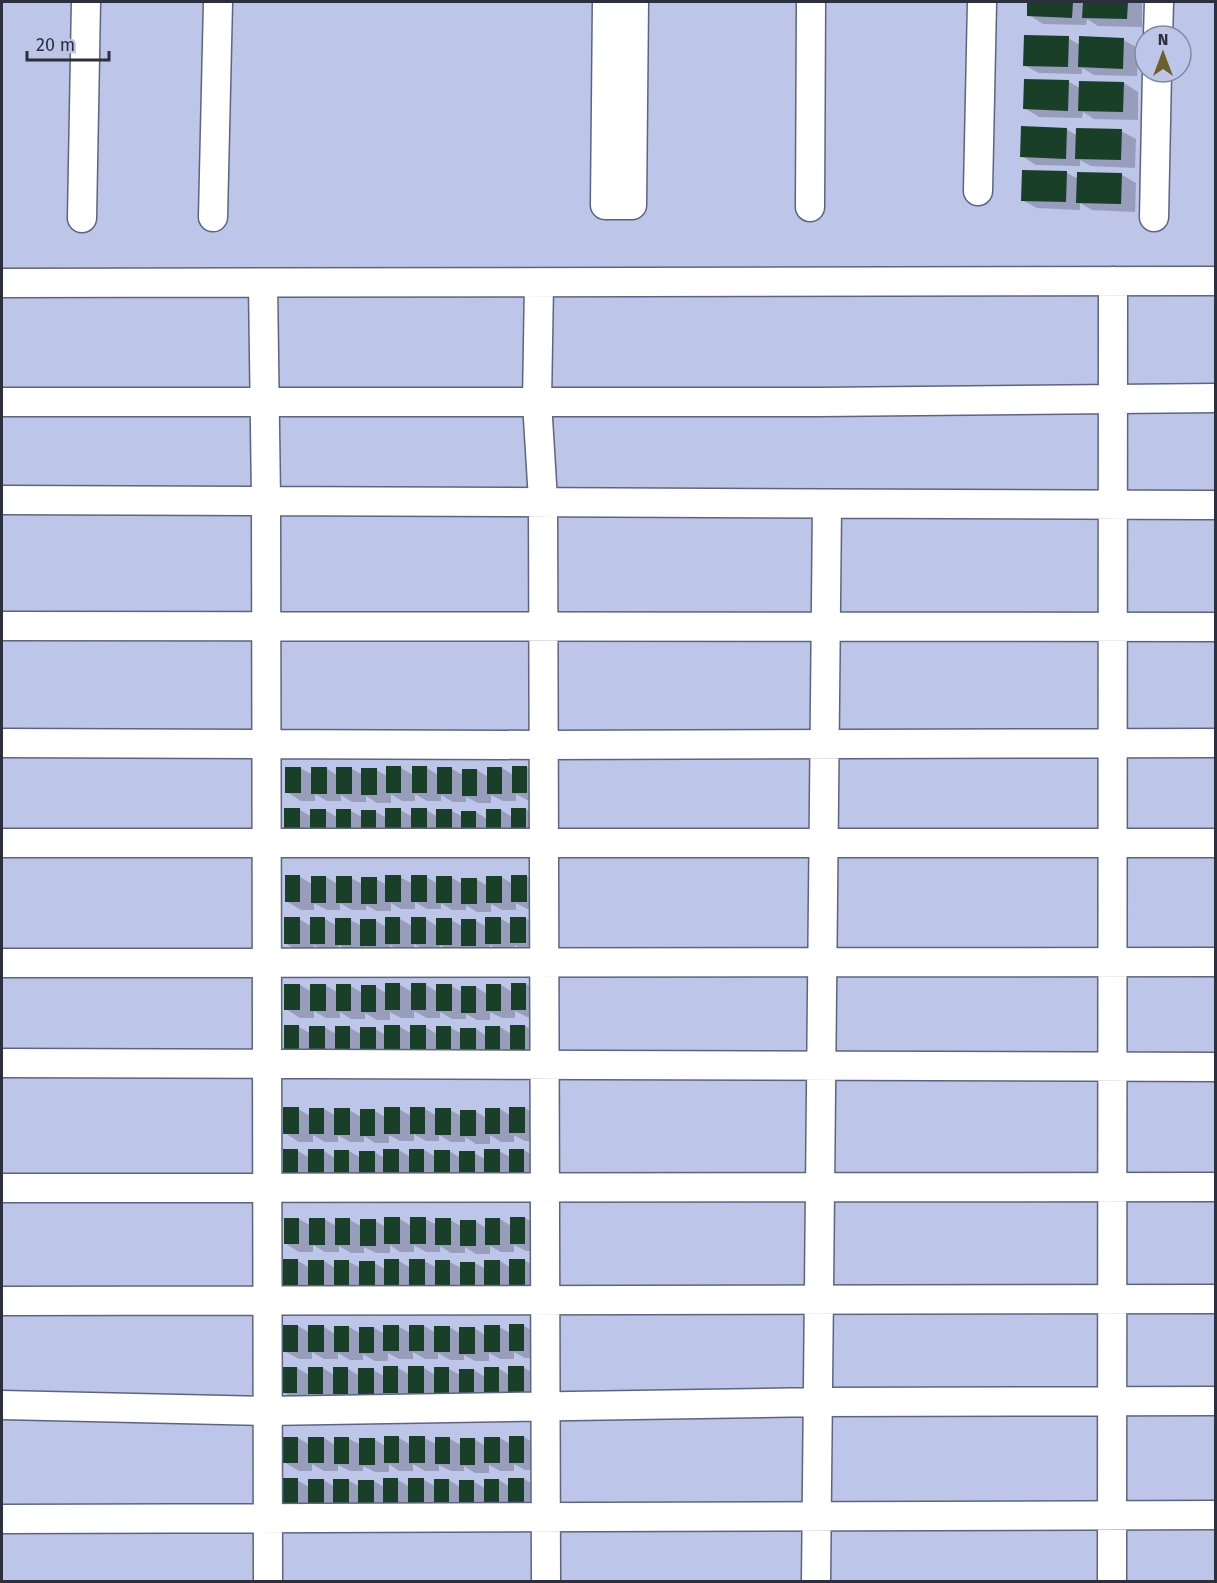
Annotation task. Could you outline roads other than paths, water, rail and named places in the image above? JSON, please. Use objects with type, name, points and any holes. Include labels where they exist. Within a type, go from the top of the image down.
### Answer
[{"type":"street","points":[[82,218],[86,2]]},
{"type":"street","points":[[213,217],[218,2]]},
{"type":"street","points":[[607,2],[605,205],[632,206],[634,2]]},
{"type":"street","points":[[810,207],[811,2]]},
{"type":"street","points":[[978,191],[982,2]]},
{"type":"street","points":[[1158,24],[1159,2]]},
{"type":"street","points":[[1154,217],[1158,84]]},
{"type":"street","points":[[1112,1581],[1113,281]]},
{"type":"street","points":[[2,284],[1215,281]]},
{"type":"street","points":[[263,283],[266,499],[268,1581]]},
{"type":"street","points":[[539,283],[537,402],[543,500],[546,1581]]},
{"type":"street","points":[[2,402],[820,402],[1215,398]]},
{"type":"street","points":[[2,500],[543,500],[828,505],[1215,505]]},
{"type":"street","points":[[816,1581],[821,1300],[828,505]]},
{"type":"street","points":[[2,626],[1215,627]]},
{"type":"street","points":[[2,743],[543,745],[1215,743]]},
{"type":"street","points":[[2,843],[1215,843]]},
{"type":"street","points":[[2,963],[544,963],[823,959],[1215,962]]},
{"type":"street","points":[[2,1063],[1215,1067]]},
{"type":"street","points":[[2,1188],[1215,1187]]},
{"type":"street","points":[[2,1301],[1215,1299]]},
{"type":"street","points":[[2,1405],[266,1411],[819,1402],[1215,1401]]},
{"type":"street","points":[[2,1519],[1215,1515]]}]
